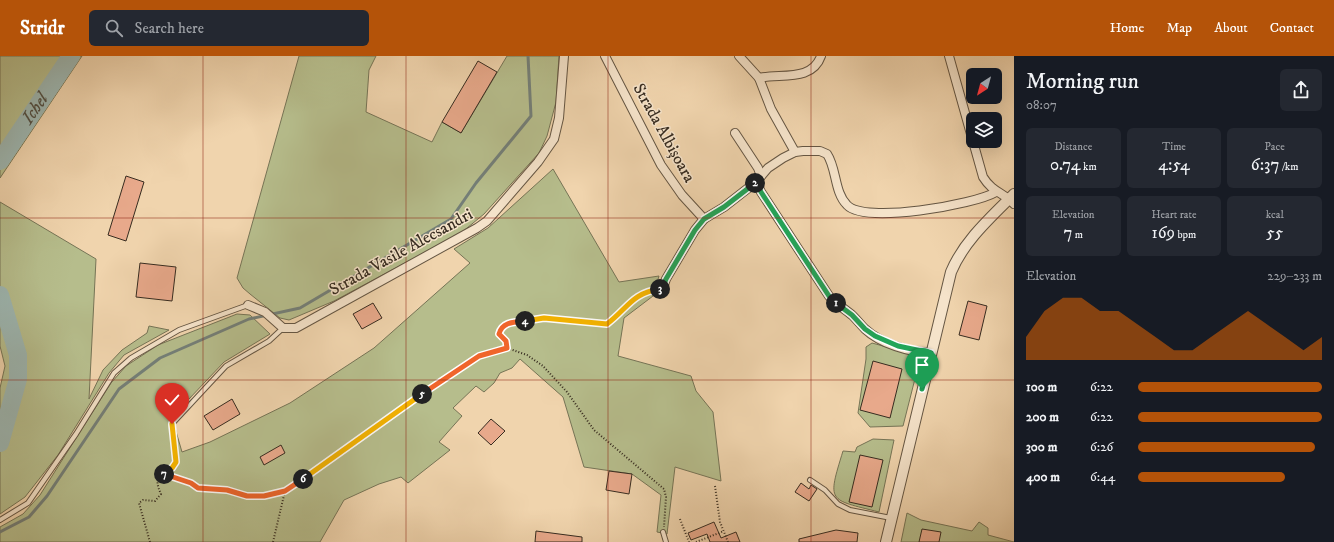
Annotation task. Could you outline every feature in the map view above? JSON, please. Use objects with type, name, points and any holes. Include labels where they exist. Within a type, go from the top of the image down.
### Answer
[{"type":"street","name":"Strada Vasile Alecsandri","points":[[283,328],[296,328],[477,228],[487,221],[538,162],[554,139],[559,118],[564,56]]},
{"type":"street","name":"Strada Albișoara","points":[[606,56],[661,165],[682,195],[704,219]]},
{"type":"street","points":[[738,56],[759,78],[771,109],[795,152]]},
{"type":"street","points":[[759,78],[771,75],[804,73],[814,67],[821,56]]},
{"type":"street","points":[[886,542],[949,279],[957,258],[970,240],[1012,199],[996,192],[988,186],[983,177],[977,161],[949,56]]},
{"type":"street","points":[[735,133],[758,168],[758,179],[761,192],[835,303],[852,315],[865,329],[875,336],[898,346],[931,353]]},
{"type":"street","points":[[662,291],[666,279],[695,230],[704,219],[724,207],[758,179],[771,166],[795,152],[815,151],[827,154],[844,202],[853,210],[896,213],[919,211],[980,199],[996,192]]},
{"type":"street","points":[[248,305],[265,312],[283,328]]},
{"type":"lane","points":[[0,520],[28,503],[76,434],[114,373],[131,358],[179,330],[248,305]]},
{"type":"lane","points":[[172,424],[226,366],[269,341],[283,328]]},
{"type":"lane","points":[[810,480],[825,490],[838,504],[850,510],[892,518]]},
{"type":"lane","points":[[663,532],[666,542]]},
{"type":"path","points":[[507,348],[506,341],[499,334],[501,328],[506,324],[544,318],[607,324],[620,314],[631,300],[646,291],[662,291]]},
{"type":"path","points":[[162,473],[191,483],[198,488],[227,490],[247,496],[264,496],[285,491],[406,405],[479,356],[507,348],[527,355],[543,366],[567,392],[594,430],[664,489],[666,497],[663,532]]},
{"type":"path","points":[[150,542],[140,511],[140,503],[143,500],[155,501],[159,498],[160,494],[157,485],[158,478],[162,473],[172,468],[176,462],[172,424]]},
{"type":"path","points":[[715,486],[720,522],[728,542]]},
{"type":"path","points":[[273,542],[285,491]]},
{"type":"path","points":[[680,519],[689,542]]},
{"type":"path","points":[[696,542],[724,531]]},
{"type":"path","points":[[706,538],[708,542]]},
{"type":"green space","points":[[0,56],[82,56],[0,178]]},
{"type":"green space","points":[[299,56],[376,56],[369,70],[366,112],[432,142],[442,122],[461,133],[507,56],[559,56],[556,102],[547,136],[539,153],[484,214],[461,233],[334,301],[289,320],[280,318],[250,294],[243,288],[237,278]]},
{"type":"green space","points":[[553,169],[619,282],[659,276],[653,296],[624,318],[618,356],[691,376],[696,391],[713,412],[721,481],[675,467],[667,534],[657,532],[661,495],[632,474],[584,467],[563,397],[520,359],[512,368],[500,373],[494,383],[484,392],[476,386],[453,408],[462,416],[439,442],[450,450],[408,483],[401,477],[379,484],[344,500],[320,542],[0,542],[0,527],[23,514],[40,495],[111,383],[126,366],[158,345],[237,314],[250,315],[270,334],[224,362],[170,419],[175,428],[182,452],[210,442],[290,403],[374,348],[470,263],[454,249],[488,228]]},
{"type":"green space","points":[[0,202],[96,259],[89,399],[103,370],[122,350],[147,333],[149,326],[169,330],[124,355],[109,373],[58,455],[25,497],[0,514],[0,388],[5,366],[0,346]]},
{"type":"green space","points":[[872,343],[916,355],[920,359],[903,426],[870,427],[858,413],[866,359],[866,347]]},
{"type":"green space","points":[[873,439],[894,440],[879,512],[841,501],[836,496],[834,490],[843,451],[855,452],[857,447]]},
{"type":"green space","points":[[907,513],[921,520],[972,531],[979,522],[988,528],[988,535],[1014,542],[901,542]]},
{"type":"building","points":[[478,61],[497,72],[461,133],[442,122]]},
{"type":"building","points":[[126,176],[144,182],[126,241],[108,235]]},
{"type":"building","points":[[140,263],[176,267],[172,301],[136,297]]},
{"type":"building","points":[[968,301],[987,306],[979,340],[959,335]]},
{"type":"building","points":[[373,303],[382,318],[362,329],[353,314]]},
{"type":"building","points":[[873,361],[902,369],[890,418],[860,410]]},
{"type":"building","points":[[232,399],[240,414],[213,430],[204,416]]},
{"type":"building","points":[[491,419],[505,431],[491,445],[478,433]]},
{"type":"building","points":[[281,445],[285,453],[264,465],[260,457]]},
{"type":"building","points":[[860,455],[883,460],[872,507],[849,502]]},
{"type":"building","points":[[609,471],[632,474],[629,494],[606,490]]},
{"type":"building","points":[[801,483],[809,489],[811,485],[817,489],[809,501],[795,492]]},
{"type":"building","points":[[714,522],[721,538],[736,532],[740,542],[710,542],[707,534],[691,540],[688,533]]},
{"type":"building","points":[[922,529],[941,532],[939,542],[919,542]]},
{"type":"building","points":[[836,530],[858,533],[857,542],[799,542],[799,539]]},
{"type":"building","points":[[536,531],[582,537],[582,542],[535,542]]},
{"type":"waterway","name":"Ichel","points":[[0,161],[71,56]]},
{"type":"waterway","points":[[0,532],[29,517],[47,496],[119,389],[160,358],[249,319],[300,308],[451,219],[476,183],[531,116],[528,56]]},
{"type":"waterway","name":"Ichel","points":[[0,295],[18,355],[18,379],[0,443]]},
{"type":"route","points":[[172,424],[177,456],[176,462],[172,468],[162,473],[178,480],[191,483],[198,488],[209,490],[227,490],[247,496],[264,496],[285,491],[406,405],[479,356],[507,348],[506,341],[499,334],[501,328],[506,324],[544,318],[607,324],[620,314],[631,300],[646,291],[662,289],[666,279],[695,230],[704,219],[719,211],[756,182],[796,246],[835,303],[852,315],[865,329],[875,336],[898,346],[923,353],[931,353],[922,389]]}]
